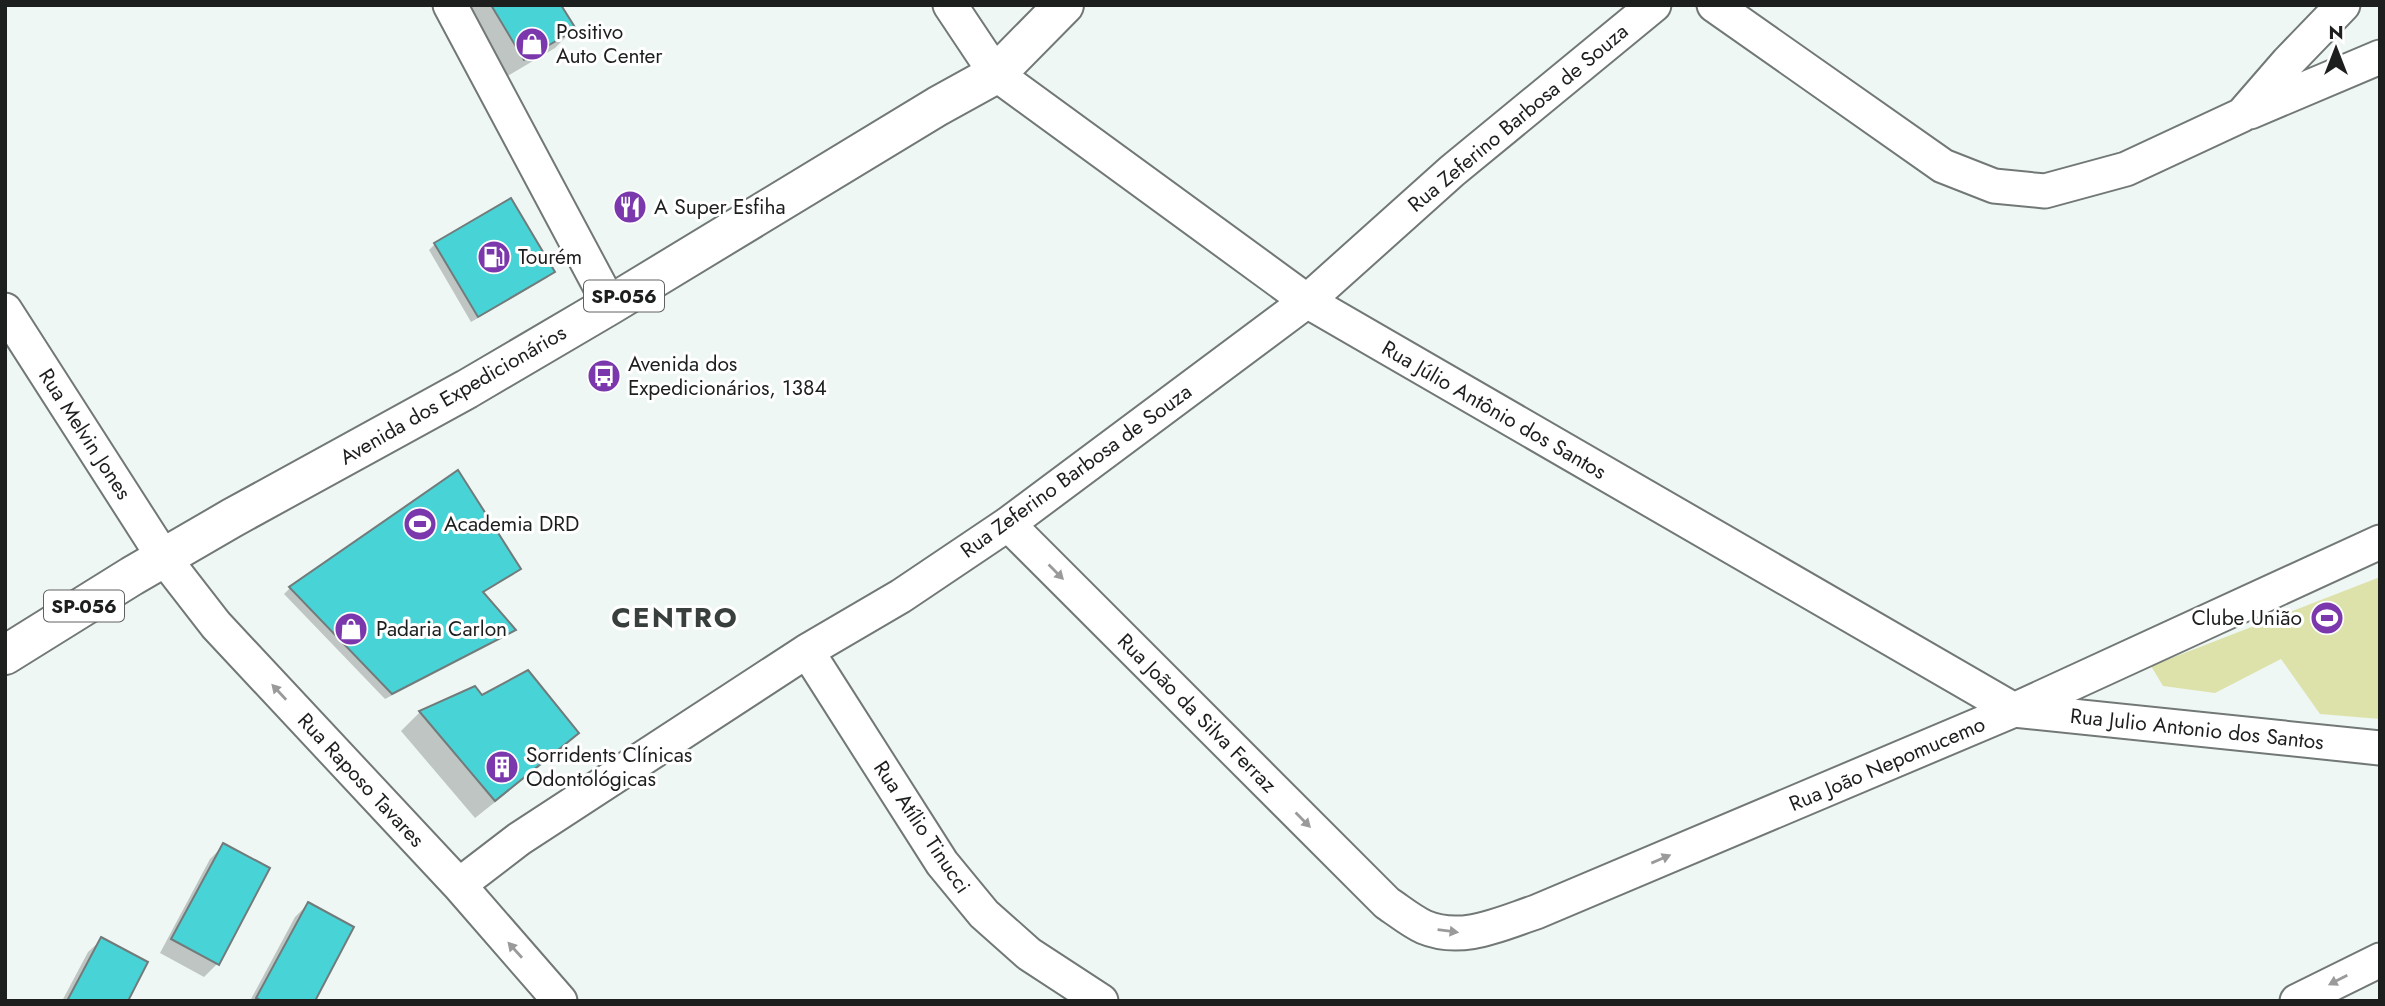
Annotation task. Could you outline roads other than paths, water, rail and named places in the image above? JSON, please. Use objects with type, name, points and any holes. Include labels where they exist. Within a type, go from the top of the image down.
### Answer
[{"type":"main road","name":"Avenida dos Expedicionários","points":[[5,655],[232,518],[467,389],[938,106],[996,74],[1064,5]]},
{"type":"street","points":[[450,5],[610,305]]},
{"type":"street","points":[[950,5],[996,74]]},
{"type":"street","name":"Rua Zeferino Barbosa de Souza","points":[[459,886],[519,839],[807,651],[901,596],[1008,524],[1307,301],[1452,171],[1654,5]]},
{"type":"street","points":[[1714,5],[1943,166],[1994,186],[2045,191],[2126,169],[2242,115],[2380,57]]},
{"type":"street","points":[[2242,115],[2343,5]]},
{"type":"street","name":"Rua Júlio Antônio dos Santos","points":[[996,74],[1307,301],[2014,710]]},
{"type":"street","name":"Rua Melvin Jones","points":[[5,310],[164,558]]},
{"type":"street","name":"Rua João da Silva Ferraz","points":[[1008,524],[1387,903]]},
{"type":"street","name":"Rua João Nepomucemo","points":[[1387,903],[1424,927],[1450,933],[1479,932],[1536,912],[2014,710],[2380,542]]},
{"type":"street","name":"Rua Raposo Tavares","points":[[164,558],[216,625],[459,886],[560,1001]]},
{"type":"street","name":"Rua Atílio Tinucci","points":[[807,651],[943,863],[984,914],[1029,954],[1101,1001]]},
{"type":"street","name":"Rua Julio Antonio dos Santos","points":[[2014,710],[2380,748]]},
{"type":"street","points":[[2297,1001],[2380,960]]},
{"type":"place","name":"Positivo Auto Center","points":[[532,44]]},
{"type":"place","name":"A Super Esfiha","points":[[630,207]]},
{"type":"place","name":"Tourém","points":[[494,257]]},
{"type":"place","name":"Avenida dos Expedicionários, 1384","points":[[604,376]]},
{"type":"place","name":"Academia DRD","points":[[420,524]]},
{"type":"place","name":"Clube União","points":[[2327,618]]},
{"type":"place","name":"Padaria Carlon","points":[[351,629]]},
{"type":"place","name":"Sorridents Clínicas Odontológicas","points":[[502,767]]},
{"type":"district","name":"CENTRO","points":[[675,617]]}]
